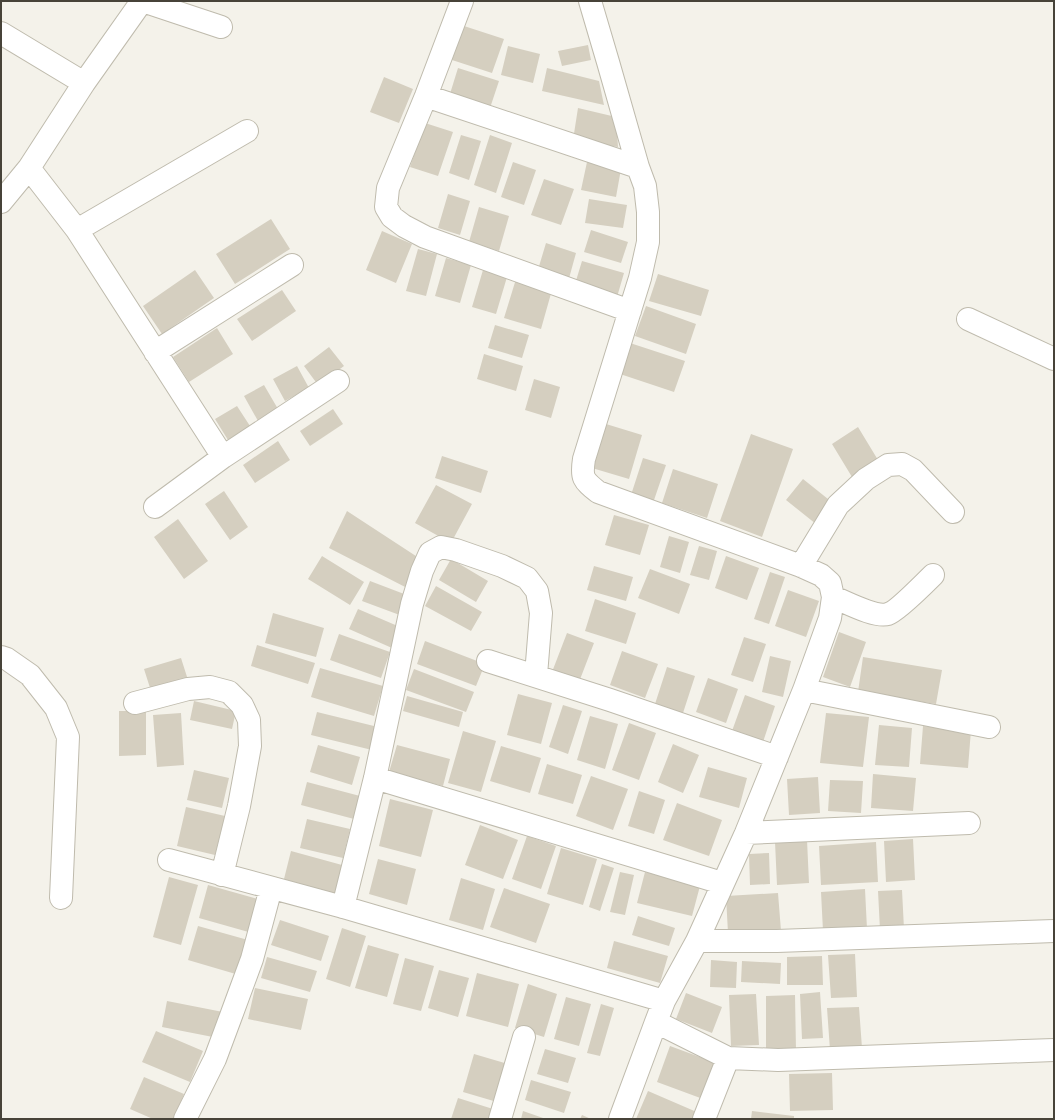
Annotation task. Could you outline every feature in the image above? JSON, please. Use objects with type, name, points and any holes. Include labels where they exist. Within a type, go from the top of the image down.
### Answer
[{"type":"street","points":[[1,202],[29,168],[84,83],[142,1],[221,27]]},
{"type":"street","points":[[462,1],[426,96],[388,188],[386,207],[392,217],[404,226],[425,237],[630,311]]},
{"type":"street","points":[[590,1],[638,167],[645,186],[648,206],[648,242],[640,278],[584,459],[582,472],[586,483],[598,492],[801,566],[821,575],[830,584],[833,597],[830,618],[804,690],[746,833],[697,941],[664,1001],[620,1119]]},
{"type":"street","points":[[1,33],[84,83]]},
{"type":"street","points":[[426,96],[638,167]]},
{"type":"street","points":[[77,230],[247,131]]},
{"type":"street","points":[[29,168],[77,230],[223,458]]},
{"type":"street","points":[[155,352],[292,265]]},
{"type":"street","points":[[968,319],[1054,359]]},
{"type":"street","points":[[155,507],[223,458],[338,382]]},
{"type":"street","points":[[801,566],[838,505],[866,479],[888,465],[902,464],[913,470],[953,512]]},
{"type":"street","points":[[343,907],[375,778],[412,604],[422,571],[430,554],[441,547],[456,550],[502,566],[526,578],[536,591],[541,613],[536,675]]},
{"type":"street","points":[[833,597],[875,614],[889,614],[896,610],[933,575]]},
{"type":"street","points":[[1,657],[7,659],[30,675],[56,708],[68,737],[60,898]]},
{"type":"street","points":[[488,661],[536,675],[777,757]]},
{"type":"street","points":[[135,703],[188,689],[210,687],[229,692],[242,704],[249,720],[250,746],[239,806],[222,875]]},
{"type":"street","points":[[804,690],[989,727]]},
{"type":"street","points":[[375,778],[722,883]]},
{"type":"street","points":[[746,833],[969,823]]},
{"type":"street","points":[[169,860],[343,907],[664,1001]]},
{"type":"street","points":[[185,1119],[215,1059],[252,959],[271,888]]},
{"type":"street","points":[[697,941],[777,941],[1054,931]]},
{"type":"street","points":[[656,1022],[728,1058],[791,1060],[1054,1050]]},
{"type":"street","points":[[500,1119],[524,1037]]},
{"type":"street","points":[[704,1119],[728,1058]]},
{"type":"building","points":[[464,26],[504,39],[492,73],[452,60]]},
{"type":"building","points":[[588,45],[591,60],[562,66],[558,51]]},
{"type":"building","points":[[508,46],[540,54],[533,83],[501,75]]},
{"type":"building","points":[[458,68],[499,81],[489,111],[449,97]]},
{"type":"building","points":[[547,68],[599,81],[604,105],[542,91]]},
{"type":"building","points":[[384,77],[413,89],[399,123],[370,112]]},
{"type":"building","points":[[578,108],[616,117],[618,147],[573,140]]},
{"type":"building","points":[[425,123],[453,132],[438,176],[410,167]]},
{"type":"building","points":[[461,135],[481,141],[469,180],[449,173]]},
{"type":"building","points":[[490,135],[512,143],[496,193],[474,185]]},
{"type":"building","points":[[513,162],[536,170],[524,205],[501,197]]},
{"type":"building","points":[[587,162],[621,169],[616,197],[581,190]]},
{"type":"building","points":[[544,179],[574,189],[561,225],[531,215]]},
{"type":"building","points":[[448,194],[470,201],[460,235],[438,228]]},
{"type":"building","points":[[589,199],[627,205],[623,228],[585,223]]},
{"type":"building","points":[[479,207],[509,216],[499,251],[469,242]]},
{"type":"building","points":[[271,219],[290,249],[235,284],[216,254]]},
{"type":"building","points":[[591,230],[628,242],[621,263],[584,252]]},
{"type":"building","points":[[382,231],[412,244],[396,283],[366,270]]},
{"type":"building","points":[[546,243],[576,253],[568,282],[537,273]]},
{"type":"building","points":[[418,249],[437,254],[426,296],[406,291]]},
{"type":"building","points":[[446,258],[471,265],[460,303],[435,296]]},
{"type":"building","points":[[582,261],[624,273],[617,297],[575,284]]},
{"type":"building","points":[[195,270],[214,298],[162,334],[143,306]]},
{"type":"building","points":[[483,270],[507,277],[496,314],[472,307]]},
{"type":"building","points":[[658,274],[709,290],[701,316],[649,301]]},
{"type":"building","points":[[516,279],[552,290],[541,329],[504,318]]},
{"type":"building","points":[[282,290],[296,311],[252,341],[237,319]]},
{"type":"building","points":[[646,306],[696,324],[686,354],[635,336]]},
{"type":"building","points":[[495,325],[529,335],[522,358],[488,348]]},
{"type":"building","points":[[217,328],[233,354],[189,382],[173,357]]},
{"type":"building","points":[[630,343],[685,361],[674,392],[620,374]]},
{"type":"building","points":[[329,347],[344,366],[318,385],[304,366]]},
{"type":"building","points":[[484,354],[523,366],[516,391],[477,379]]},
{"type":"building","points":[[297,366],[309,388],[285,401],[273,379]]},
{"type":"building","points":[[534,379],[560,387],[551,418],[525,410]]},
{"type":"building","points":[[264,385],[278,409],[258,421],[244,396]]},
{"type":"building","points":[[237,406],[250,426],[228,440],[215,419]]},
{"type":"building","points":[[333,409],[343,424],[310,446],[300,431]]},
{"type":"building","points":[[606,424],[642,435],[629,479],[592,468]]},
{"type":"building","points":[[858,427],[878,460],[852,477],[832,444]]},
{"type":"building","points":[[751,434],[793,449],[762,537],[720,521]]},
{"type":"building","points":[[278,441],[290,460],[255,483],[243,465]]},
{"type":"building","points":[[442,456],[488,471],[481,493],[435,478]]},
{"type":"building","points":[[643,458],[666,465],[653,503],[631,495]]},
{"type":"building","points":[[673,469],[718,484],[707,518],[662,503]]},
{"type":"building","points":[[803,479],[833,503],[816,524],[786,500]]},
{"type":"building","points":[[436,485],[472,504],[451,543],[415,523]]},
{"type":"building","points":[[224,491],[248,527],[230,540],[205,504]]},
{"type":"building","points":[[347,511],[422,560],[411,590],[329,548]]},
{"type":"building","points":[[614,515],[649,525],[640,555],[605,545]]},
{"type":"building","points":[[178,519],[208,561],[184,579],[154,537]]},
{"type":"building","points":[[669,536],[689,542],[680,573],[660,567]]},
{"type":"building","points":[[699,546],[717,551],[709,580],[690,575]]},
{"type":"building","points":[[322,556],[364,582],[350,605],[308,579]]},
{"type":"building","points":[[726,556],[759,568],[747,600],[715,588]]},
{"type":"building","points":[[451,559],[488,581],[476,602],[439,580]]},
{"type":"building","points":[[594,566],[633,577],[626,601],[587,590]]},
{"type":"building","points":[[650,569],[690,584],[679,614],[638,598]]},
{"type":"building","points":[[770,572],[785,577],[769,624],[754,619]]},
{"type":"building","points":[[370,581],[412,597],[405,617],[362,601]]},
{"type":"building","points":[[436,586],[482,612],[471,631],[425,606]]},
{"type":"building","points":[[788,590],[819,601],[806,637],[775,626]]},
{"type":"building","points":[[595,599],[636,613],[626,644],[585,631]]},
{"type":"building","points":[[358,609],[400,627],[392,648],[349,629]]},
{"type":"building","points":[[273,613],[324,628],[316,657],[265,643]]},
{"type":"building","points":[[839,632],[866,642],[850,687],[823,677]]},
{"type":"building","points":[[567,633],[594,643],[579,682],[552,672]]},
{"type":"building","points":[[339,634],[390,652],[381,678],[330,660]]},
{"type":"building","points":[[744,637],[766,644],[753,682],[731,675]]},
{"type":"building","points":[[425,641],[485,664],[476,686],[417,664]]},
{"type":"building","points":[[257,645],[315,663],[308,684],[251,666]]},
{"type":"building","points":[[622,651],[658,664],[645,698],[610,685]]},
{"type":"building","points":[[770,656],[791,661],[783,697],[762,692]]},
{"type":"building","points":[[863,657],[942,670],[936,704],[858,692]]},
{"type":"building","points":[[181,658],[188,680],[151,691],[144,669]]},
{"type":"building","points":[[667,667],[695,676],[683,713],[655,704]]},
{"type":"building","points":[[320,668],[383,686],[374,716],[311,697]]},
{"type":"building","points":[[414,669],[474,692],[466,712],[406,690]]},
{"type":"building","points":[[708,678],[738,689],[726,723],[696,712]]},
{"type":"building","points":[[518,694],[552,703],[541,744],[507,735]]},
{"type":"building","points":[[745,695],[775,706],[763,742],[732,731]]},
{"type":"building","points":[[407,696],[463,712],[459,727],[403,711]]},
{"type":"building","points":[[194,701],[236,711],[232,729],[190,720]]},
{"type":"building","points":[[563,705],[582,711],[568,754],[549,747]]},
{"type":"building","points":[[119,711],[146,711],[146,755],[119,756]]},
{"type":"building","points":[[317,712],[378,727],[372,750],[311,735]]},
{"type":"building","points":[[181,713],[184,765],[157,767],[153,715]]},
{"type":"building","points":[[826,713],[869,717],[863,767],[820,763]]},
{"type":"building","points":[[590,716],[618,724],[605,769],[577,760]]},
{"type":"building","points":[[629,723],[656,733],[639,780],[612,770]]},
{"type":"building","points":[[879,725],[912,728],[909,767],[875,765]]},
{"type":"building","points":[[923,726],[971,730],[968,768],[920,764]]},
{"type":"building","points":[[463,731],[496,741],[481,792],[448,783]]},
{"type":"building","points":[[673,744],[699,755],[683,793],[658,782]]},
{"type":"building","points":[[318,745],[360,757],[352,785],[310,772]]},
{"type":"building","points":[[397,745],[450,759],[443,786],[389,772]]},
{"type":"building","points":[[501,746],[541,758],[530,793],[490,781]]},
{"type":"building","points":[[547,764],[582,775],[573,804],[538,794]]},
{"type":"building","points":[[708,767],[747,778],[739,808],[699,797]]},
{"type":"building","points":[[194,770],[229,778],[222,808],[187,800]]},
{"type":"building","points":[[873,774],[916,778],[913,811],[871,808]]},
{"type":"building","points":[[591,776],[628,789],[613,830],[576,816]]},
{"type":"building","points":[[818,777],[820,813],[789,815],[787,779]]},
{"type":"building","points":[[830,780],[863,781],[861,813],[828,811]]},
{"type":"building","points":[[307,782],[360,796],[354,819],[301,805]]},
{"type":"building","points":[[639,791],[665,800],[654,834],[628,826]]},
{"type":"building","points":[[390,799],[433,810],[421,857],[379,846]]},
{"type":"building","points":[[677,803],[722,820],[709,856],[663,840]]},
{"type":"building","points":[[186,807],[225,816],[215,855],[177,846]]},
{"type":"building","points":[[307,819],[350,829],[343,858],[300,848]]},
{"type":"building","points":[[480,825],[518,840],[503,879],[465,865]]},
{"type":"building","points":[[527,836],[556,846],[541,889],[512,879]]},
{"type":"building","points":[[913,839],[915,880],[886,882],[884,841]]},
{"type":"building","points":[[807,840],[809,883],[777,885],[775,842]]},
{"type":"building","points":[[876,842],[878,882],[821,885],[819,846]]},
{"type":"building","points":[[561,848],[597,859],[583,905],[547,894]]},
{"type":"building","points":[[291,851],[342,865],[334,896],[283,883]]},
{"type":"building","points":[[769,853],[770,884],[750,885],[749,854]]},
{"type":"building","points":[[378,859],[416,869],[407,905],[369,894]]},
{"type":"building","points":[[602,864],[614,868],[600,911],[589,907]]},
{"type":"building","points":[[620,872],[634,875],[625,915],[610,912]]},
{"type":"building","points":[[645,872],[700,886],[692,916],[637,903]]},
{"type":"building","points":[[169,877],[198,885],[181,945],[153,937]]},
{"type":"building","points":[[461,878],[495,889],[483,930],[449,920]]},
{"type":"building","points":[[208,885],[261,900],[252,933],[199,918]]},
{"type":"building","points":[[504,888],[550,904],[536,943],[490,927]]},
{"type":"building","points":[[865,889],[867,929],[823,931],[821,892]]},
{"type":"building","points":[[902,890],[904,929],[880,930],[878,891]]},
{"type":"building","points":[[778,893],[781,931],[728,933],[726,896]]},
{"type":"building","points":[[638,916],[675,928],[669,946],[632,935]]},
{"type":"building","points":[[280,920],[329,936],[321,961],[271,945]]},
{"type":"building","points":[[198,926],[248,940],[239,975],[188,960]]},
{"type":"building","points":[[342,928],[366,936],[350,987],[326,979]]},
{"type":"building","points":[[614,941],[668,956],[660,983],[607,968]]},
{"type":"building","points":[[368,945],[399,954],[387,997],[355,988]]},
{"type":"building","points":[[855,954],[857,997],[831,998],[828,955]]},
{"type":"building","points":[[822,956],[823,985],[787,985],[787,957]]},
{"type":"building","points":[[267,957],[317,971],[310,992],[261,978]]},
{"type":"building","points":[[405,958],[434,966],[421,1011],[393,1004]]},
{"type":"building","points":[[711,960],[737,962],[736,988],[710,987]]},
{"type":"building","points":[[742,961],[781,963],[780,984],[741,982]]},
{"type":"building","points":[[439,970],[469,978],[458,1017],[428,1008]]},
{"type":"building","points":[[477,973],[519,984],[508,1027],[466,1016]]},
{"type":"building","points":[[528,984],[557,994],[544,1037],[515,1028]]},
{"type":"building","points":[[255,988],[308,999],[301,1030],[248,1019]]},
{"type":"building","points":[[820,992],[823,1038],[802,1039],[800,994]]},
{"type":"building","points":[[686,993],[722,1007],[712,1033],[676,1019]]},
{"type":"building","points":[[756,994],[759,1045],[731,1046],[729,995]]},
{"type":"building","points":[[795,995],[796,1050],[766,1050],[766,996]]},
{"type":"building","points":[[566,997],[591,1004],[579,1046],[554,1039]]},
{"type":"building","points":[[167,1001],[223,1012],[218,1038],[162,1027]]},
{"type":"building","points":[[601,1004],[614,1008],[600,1056],[587,1053]]},
{"type":"building","points":[[859,1007],[862,1048],[830,1050],[827,1008]]},
{"type":"building","points":[[156,1031],[203,1051],[190,1082],[142,1062]]},
{"type":"building","points":[[670,1046],[716,1063],[703,1099],[657,1082]]},
{"type":"building","points":[[545,1049],[576,1058],[568,1083],[537,1074]]},
{"type":"building","points":[[474,1054],[508,1064],[497,1102],[463,1092]]},
{"type":"building","points":[[832,1073],[833,1110],[790,1111],[789,1074]]},
{"type":"building","points":[[144,1077],[184,1094],[174,1119],[153,1119],[130,1109]]},
{"type":"building","points":[[531,1080],[571,1092],[564,1113],[525,1100]]},
{"type":"building","points":[[648,1091],[699,1113],[697,1119],[636,1119]]},
{"type":"building","points":[[458,1098],[493,1109],[490,1119],[451,1119]]},
{"type":"building","points":[[523,1111],[546,1119],[521,1119]]},
{"type":"building","points":[[752,1111],[794,1116],[794,1119],[751,1119]]},
{"type":"building","points":[[582,1115],[591,1119],[580,1119]]}]
